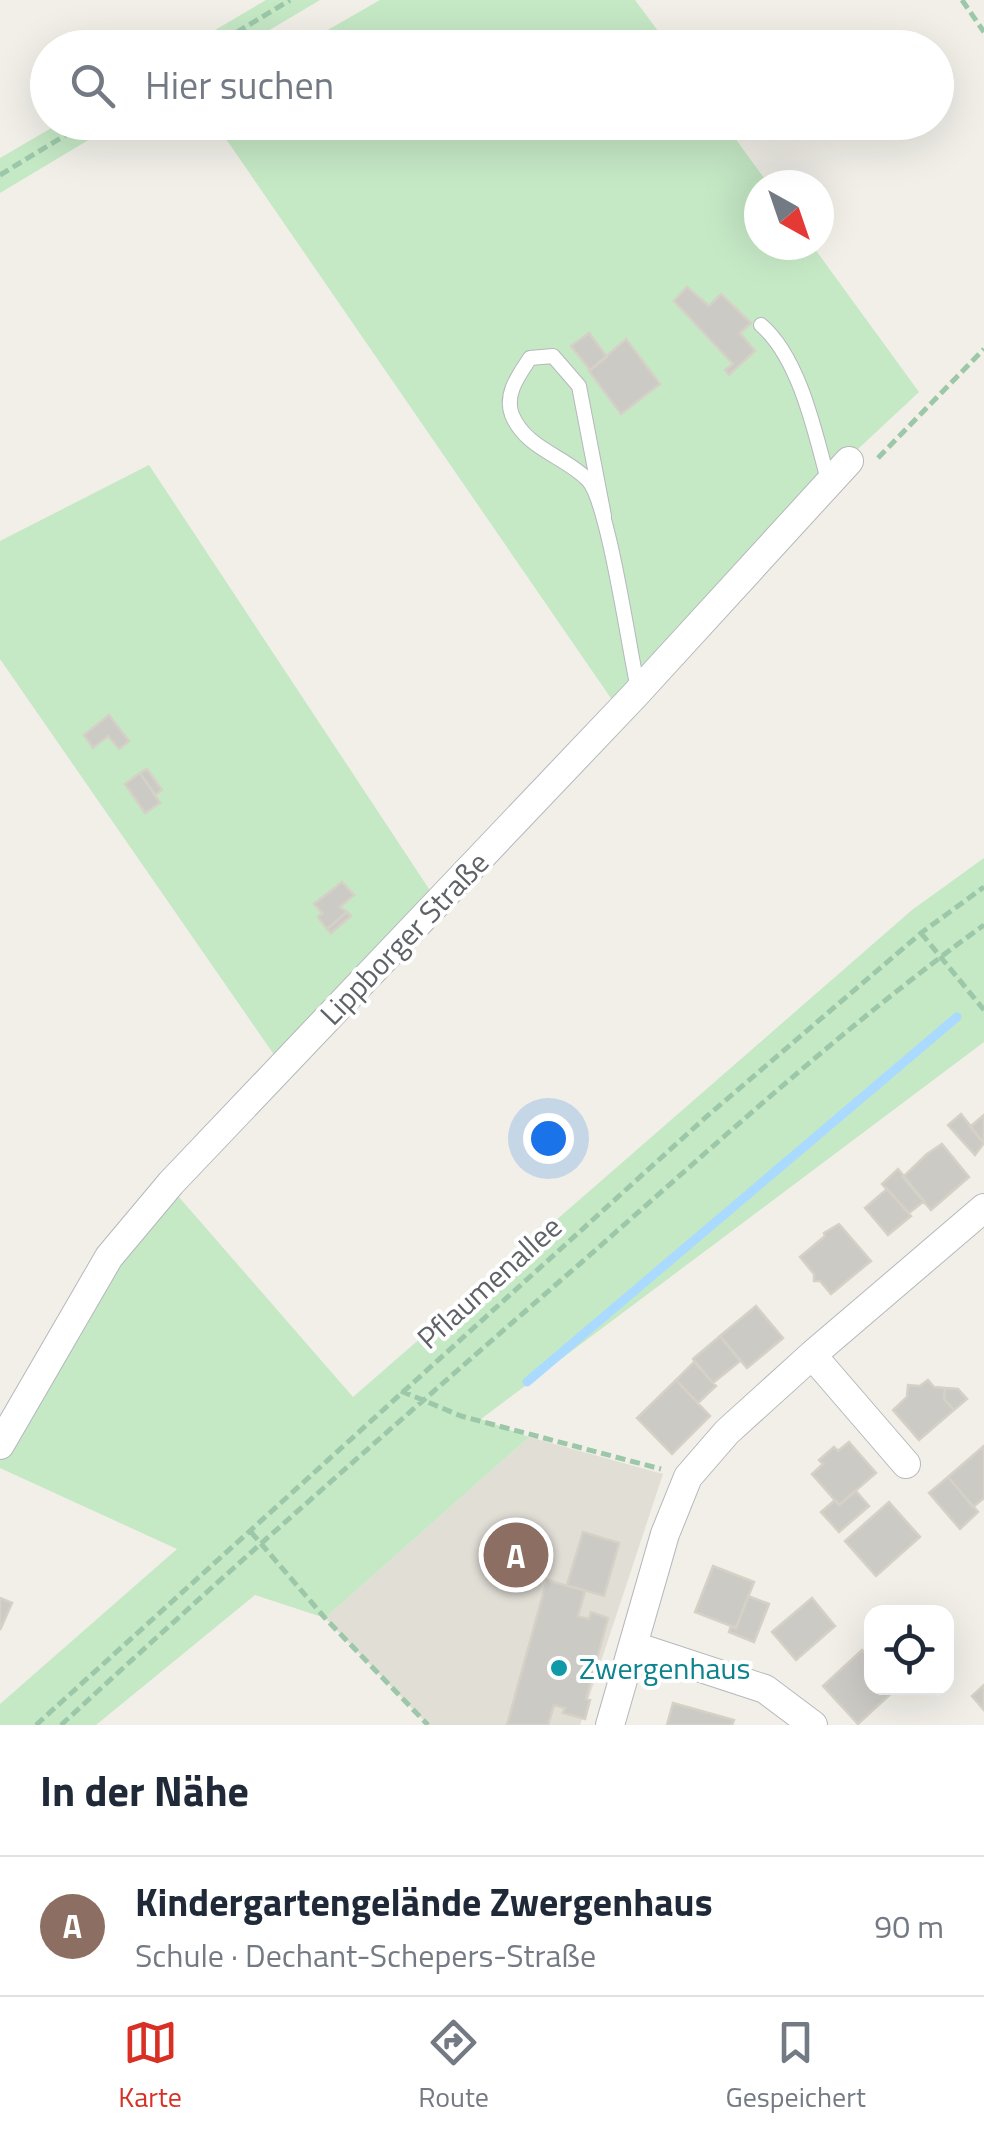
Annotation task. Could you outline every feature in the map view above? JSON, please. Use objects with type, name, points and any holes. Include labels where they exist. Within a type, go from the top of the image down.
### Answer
[{"type":"street","name":"Lippborger Straße","points":[[0,1445],[109,1257],[171,1183],[829,485],[861,462]]},
{"type":"street","points":[[610,1725],[665,1534],[688,1476],[727,1432],[812,1355],[984,1208]]},
{"type":"street","points":[[812,1355],[906,1464]]},
{"type":"street","points":[[634,1646],[765,1689],[812,1725]]},
{"type":"lane","points":[[761,325],[776,338],[802,394],[829,485]]},
{"type":"lane","points":[[604,516],[590,482],[529,440],[511,413],[512,385],[530,358],[553,356],[580,386],[636,684],[634,696]]},
{"type":"path","points":[[241,30],[290,0]]},
{"type":"path","points":[[962,0],[984,32]]},
{"type":"path","points":[[0,175],[57,140]]},
{"type":"path","points":[[861,462],[984,349]]},
{"type":"path","name":"Pflaumenallee","points":[[36,1725],[706,1117],[922,932],[984,887]]},
{"type":"path","points":[[62,1725],[260,1543],[674,1180],[940,956],[984,925]]},
{"type":"path","points":[[922,932],[984,1010]]},
{"type":"path","points":[[402,1391],[461,1416],[688,1476]]},
{"type":"path","points":[[251,1532],[325,1618],[428,1725]]},
{"type":"shaded area","points":[[529,1437],[663,1474],[580,1725],[428,1725],[325,1618]]},
{"type":"green space","points":[[266,0],[320,0],[270,30],[215,30]]},
{"type":"green space","points":[[380,0],[635,0],[657,30],[328,30]]},
{"type":"green space","points":[[31,140],[89,140],[0,193],[0,158]]},
{"type":"green space","points":[[227,140],[736,140],[758,170],[744,170],[744,260],[823,260],[919,392],[827,478],[617,707]]},
{"type":"green space","points":[[149,465],[435,898],[277,1059],[0,659],[0,541]]},
{"type":"green space","points":[[984,858],[984,1042],[481,1419],[529,1437],[325,1618],[255,1595],[96,1725],[0,1725],[0,1704],[177,1549],[0,1468],[0,1452],[113,1263],[178,1196],[353,1397],[912,910]]},
{"type":"building","points":[[687,287],[709,306],[721,294],[751,323],[740,333],[755,351],[729,375],[725,370],[733,364],[674,301]]},
{"type":"building","points":[[589,333],[607,357],[590,370],[571,346]]},
{"type":"building","points":[[626,339],[660,384],[621,414],[589,371]]},
{"type":"building","points":[[109,715],[129,741],[119,749],[108,736],[93,748],[84,735]]},
{"type":"building","points":[[147,769],[162,790],[155,795],[140,773]]},
{"type":"building","points":[[140,773],[160,803],[145,813],[125,784]]},
{"type":"building","points":[[342,882],[354,895],[340,907],[347,912],[327,929],[314,904]]},
{"type":"building","points":[[347,912],[351,916],[331,933],[327,929]]},
{"type":"building","points":[[961,1114],[984,1143],[975,1155],[948,1125]]},
{"type":"building","points":[[984,1115],[984,1143],[970,1127]]},
{"type":"building","points":[[942,1144],[969,1177],[931,1210],[903,1177]]},
{"type":"building","points":[[898,1169],[924,1201],[909,1213],[882,1184]]},
{"type":"building","points":[[887,1189],[911,1216],[888,1235],[865,1208]]},
{"type":"building","points":[[839,1224],[871,1261],[831,1294],[820,1281],[814,1281],[814,1274],[800,1257]]},
{"type":"building","points":[[756,1306],[783,1338],[747,1368],[720,1336]]},
{"type":"building","points":[[720,1336],[740,1361],[713,1383],[693,1359]]},
{"type":"building","points":[[694,1362],[716,1386],[698,1403],[676,1380]]},
{"type":"building","points":[[676,1380],[710,1416],[672,1454],[637,1418]]},
{"type":"building","points":[[928,1380],[934,1387],[945,1388],[944,1399],[954,1410],[919,1440],[893,1410],[907,1397],[908,1385],[920,1386]]},
{"type":"building","points":[[945,1388],[958,1389],[967,1399],[954,1410],[944,1399]]},
{"type":"building","points":[[849,1442],[876,1473],[839,1505],[812,1474],[823,1464],[819,1460],[834,1447],[838,1451]]},
{"type":"building","points":[[984,1446],[984,1498],[973,1507],[948,1477]]},
{"type":"building","points":[[948,1477],[978,1512],[960,1529],[929,1493]]},
{"type":"building","points":[[856,1491],[869,1506],[839,1532],[821,1512],[835,1500],[839,1505]]},
{"type":"building","points":[[889,1502],[920,1537],[876,1576],[845,1541]]},
{"type":"building","points":[[583,1532],[619,1543],[604,1596],[567,1585]]},
{"type":"building","points":[[713,1566],[754,1582],[736,1628],[695,1612]]},
{"type":"building","name":"Zwergenhaus","points":[[547,1580],[585,1591],[578,1616],[589,1619],[591,1612],[608,1618],[586,1699],[590,1700],[585,1719],[563,1713],[565,1708],[554,1705],[548,1725],[507,1725]]},
{"type":"building","points":[[748,1596],[769,1604],[754,1642],[729,1632],[731,1626],[736,1628]]},
{"type":"building","points":[[0,1598],[12,1603],[0,1630]]},
{"type":"building","points":[[812,1598],[835,1626],[796,1660],[772,1632]]},
{"type":"building","points":[[862,1650],[864,1695],[889,1695],[858,1724],[823,1686]]},
{"type":"building","points":[[984,1685],[984,1710],[972,1696]]},
{"type":"building","points":[[673,1703],[734,1720],[732,1725],[667,1725]]},
{"type":"waterway","points":[[527,1382],[957,1017]]},
{"type":"place","name":"Kindergartengelände Zwergenhaus","points":[[516,1555]]},
{"type":"place","name":"Zwergenhaus","points":[[559,1668]]}]
